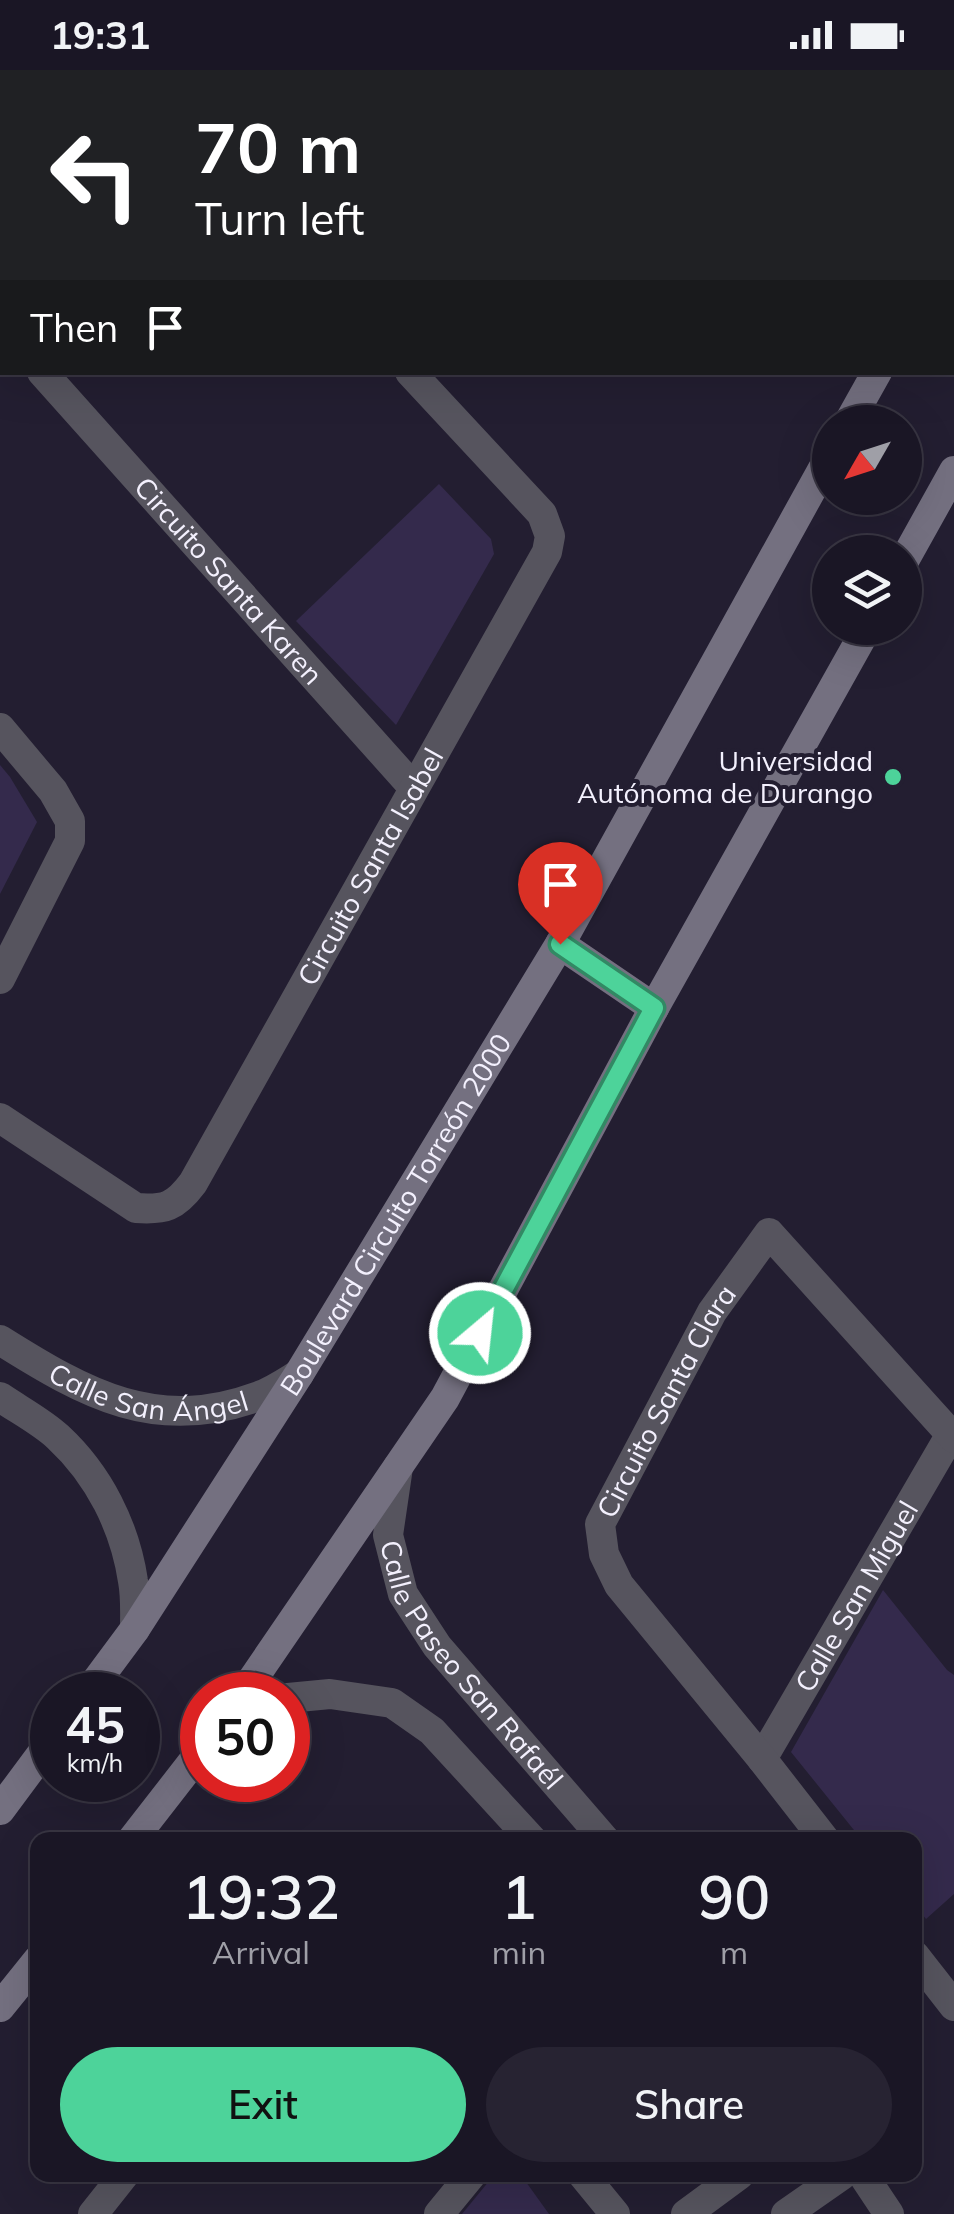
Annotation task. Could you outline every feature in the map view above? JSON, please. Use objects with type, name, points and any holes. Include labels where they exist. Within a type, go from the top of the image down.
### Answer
[{"type":"main road","points":[[858,405],[874,375]]},
{"type":"main road","points":[[918,535],[954,471]]},
{"type":"main road","name":"Boulevard Circuito Torreón 2000","points":[[103,1672],[135,1629],[299,1374],[560,944],[812,489]]},
{"type":"main road","points":[[258,1672],[444,1398],[654,1008],[857,645]]},
{"type":"main road","points":[[560,944],[654,1008]]},
{"type":"main road","points":[[0,1810],[30,1770]]},
{"type":"main road","points":[[138,1832],[180,1778]]},
{"type":"main road","points":[[0,2007],[30,1970]]},
{"type":"street","name":"Circuito Santa Karen","points":[[45,375],[413,787]]},
{"type":"street","name":"Circuito Santa Isabel","points":[[0,1118],[136,1208],[159,1209],[182,1198],[548,552],[550,536],[542,514],[413,375]]},
{"type":"street","points":[[0,728],[54,792],[70,821],[70,841],[0,979]]},
{"type":"street","name":"Circuito Santa Clara","points":[[808,1832],[762,1759],[619,1585],[604,1554],[600,1524],[712,1312],[770,1233],[952,1436]]},
{"type":"street","name":"Calle San Ángel","points":[[0,1340],[90,1392],[129,1406],[176,1412],[216,1409],[262,1395],[299,1374]]},
{"type":"street","name":"Calle San Ángel","points":[[0,1397],[57,1436],[90,1472],[125,1545],[134,1583],[135,1629]]},
{"type":"street","name":"Calle San Miguel","points":[[762,1759],[952,1436]]},
{"type":"street","name":"Calle Paseo San Rafaél","points":[[398,1467],[388,1536],[404,1594],[437,1646],[599,1832]]},
{"type":"street","name":"Calle Paseo San Rafaél","points":[[310,1696],[330,1694],[392,1703],[432,1731],[525,1832]]},
{"type":"street","points":[[922,1962],[949,1986]]},
{"type":"street","points":[[93,2214],[118,2182]]},
{"type":"street","points":[[439,2214],[465,2182]]},
{"type":"street","points":[[589,2182],[615,2214]]},
{"type":"street","points":[[686,2214],[729,2182]]},
{"type":"street","points":[[802,2200],[831,2182]]},
{"type":"street","points":[[868,2182],[889,2214]]},
{"type":"shaded area","points":[[439,484],[491,539],[494,554],[396,725],[296,621]]},
{"type":"shaded area","points":[[0,765],[37,822],[0,894]]},
{"type":"shaded area","points":[[883,1590],[954,1675],[954,1894],[926,1919],[922,1914],[922,1832],[856,1832],[791,1752]]},
{"type":"shaded area","points":[[488,2182],[526,2182],[549,2214],[462,2214]]},
{"type":"place","name":"Universidad Autónoma de Durango","points":[[893,777]]},
{"type":"route","points":[[480,1333],[654,1008],[560,944]]}]
